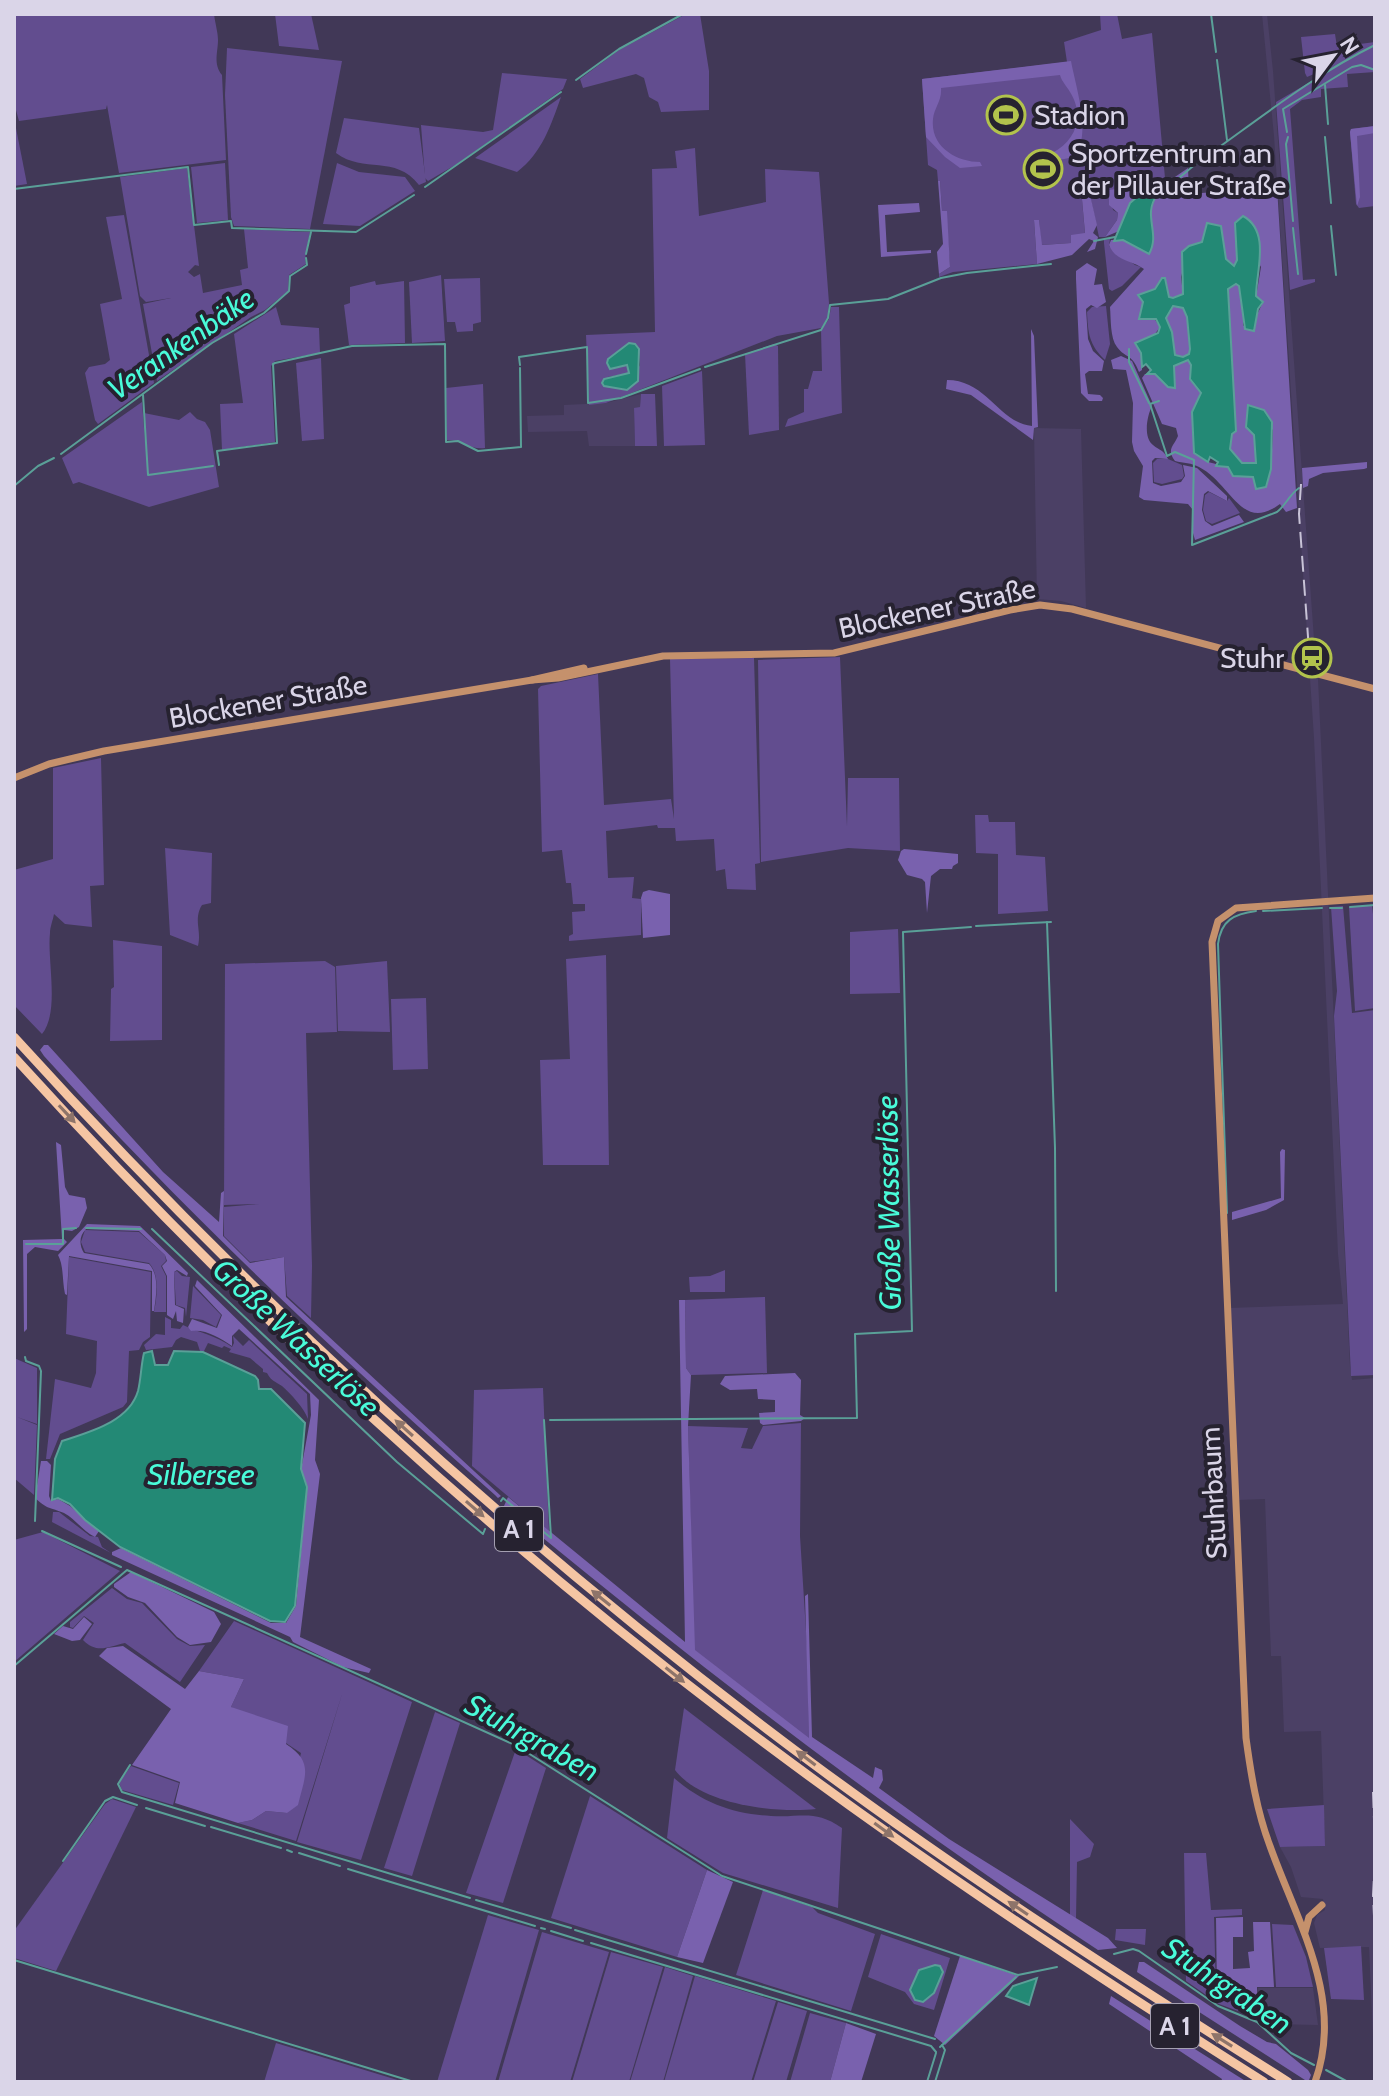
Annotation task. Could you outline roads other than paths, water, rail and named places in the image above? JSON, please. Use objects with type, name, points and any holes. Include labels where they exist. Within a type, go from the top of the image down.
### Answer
[{"type":"highway","name":"A 1","points":[[14,1037],[141,1174],[243,1276],[406,1430],[656,1642],[811,1762],[972,1877],[1288,2082]]},
{"type":"highway","name":"A 1","points":[[14,1057],[153,1204],[278,1329],[439,1477],[550,1573],[792,1764],[951,1878],[1066,1956],[1264,2082]]},
{"type":"street","name":"Blockener Straße","points":[[14,778],[49,764],[104,751],[558,678],[642,659],[674,655],[834,653],[1010,610],[1044,605],[1072,609],[1375,689]]},
{"type":"street","name":"Stuhrbaum","points":[[1316,2079],[1325,2032],[1317,1969],[1268,1843],[1255,1797],[1246,1738],[1212,942],[1214,929],[1225,914],[1236,908],[1375,898]]},
{"type":"street","points":[[1305,1934],[1309,1917],[1322,1905]]},
{"type":"water","points":[[1154,191],[1157,195],[1151,210],[1153,239],[1149,254],[1123,240],[1114,241],[1130,203]]},
{"type":"water","points":[[1243,216],[1257,231],[1260,253],[1256,296],[1263,302],[1258,309],[1254,331],[1245,329],[1239,286],[1236,284],[1228,289],[1236,431],[1232,434],[1230,449],[1242,463],[1256,463],[1254,435],[1246,427],[1248,405],[1264,410],[1272,422],[1271,469],[1266,487],[1256,489],[1253,477],[1233,476],[1228,467],[1216,466],[1218,462],[1210,457],[1208,462],[1194,453],[1192,412],[1201,393],[1190,379],[1191,365],[1188,360],[1174,366],[1175,388],[1168,387],[1155,374],[1147,374],[1151,370],[1146,364],[1142,367],[1141,353],[1135,343],[1158,333],[1160,327],[1156,319],[1139,319],[1143,302],[1138,295],[1155,289],[1162,278],[1165,278],[1169,297],[1183,294],[1182,252],[1202,242],[1207,223],[1221,226],[1226,259],[1234,266],[1237,260],[1235,223]],"holes":[[[1173,306],[1183,308],[1187,317],[1190,349],[1189,354],[1183,357],[1175,355],[1172,332],[1166,318]]]},
{"type":"water","points":[[629,343],[639,349],[638,381],[627,390],[604,386],[604,379],[629,373],[627,365],[610,369],[607,363]]},
{"type":"water","name":"Silbersee","points":[[152,1351],[155,1365],[168,1365],[174,1351],[203,1352],[255,1376],[259,1389],[271,1389],[305,1423],[301,1469],[307,1487],[295,1606],[285,1622],[270,1621],[120,1547],[70,1504],[58,1498],[52,1500],[55,1459],[62,1441],[107,1424],[126,1411],[138,1391],[144,1353]]},
{"type":"water","points":[[940,1966],[943,1972],[934,1993],[923,2002],[915,2000],[910,1990],[919,1970]]},
{"type":"water","points":[[1037,1978],[1029,2005],[1006,1996],[1013,1986]]},
{"type":"waterway","points":[[576,80],[619,49],[683,14]]},
{"type":"waterway","points":[[1211,14],[1216,52]]},
{"type":"waterway","points":[[1157,193],[1307,84],[1375,45]]},
{"type":"waterway","points":[[1217,60],[1227,140]]},
{"type":"waterway","points":[[1287,132],[1283,109],[1352,67],[1361,65],[1375,70]]},
{"type":"waterway","points":[[1325,85],[1328,124]]},
{"type":"waterway","points":[[425,187],[561,92]]},
{"type":"waterway","points":[[1288,137],[1286,144],[1293,221]]},
{"type":"waterway","points":[[1325,137],[1331,203]]},
{"type":"waterway","points":[[14,189],[188,167],[194,225],[231,221],[232,228],[356,232],[414,195]]},
{"type":"waterway","points":[[1331,226],[1336,275]]},
{"type":"waterway","points":[[1293,228],[1298,274]]},
{"type":"waterway","name":"Verankenbäke","points":[[306,254],[311,232]]},
{"type":"waterway","points":[[1094,241],[1115,237]]},
{"type":"waterway","name":"Verankenbäke","points":[[61,454],[212,343],[264,313],[289,291],[290,276],[307,265],[306,258]]},
{"type":"waterway","points":[[705,367],[821,330],[828,318],[830,305],[888,299],[941,278],[967,273],[1051,264]]},
{"type":"waterway","points":[[219,465],[217,451],[277,443],[275,363],[352,346],[445,344],[446,442],[458,441],[478,451],[521,447],[520,368]]},
{"type":"waterway","points":[[520,365],[519,357],[587,347],[588,403],[621,398],[700,369]]},
{"type":"waterway","points":[[1129,349],[1129,362],[1149,403]]},
{"type":"waterway","points":[[143,395],[148,475],[213,466]]},
{"type":"waterway","points":[[1159,401],[1150,404],[1167,456],[1175,452],[1194,460],[1192,545],[1277,512],[1299,488]]},
{"type":"waterway","name":"Verankenbäke","points":[[14,486],[38,466],[54,458]]},
{"type":"waterway","name":"Große Wasserlöse","points":[[1350,907],[1375,905]]},
{"type":"waterway","name":"Große Wasserlöse","points":[[1263,911],[1322,908]]},
{"type":"waterway","name":"Große Wasserlöse","points":[[1330,908],[1342,908]]},
{"type":"waterway","points":[[1227,1213],[1218,944],[1222,929],[1230,920],[1256,911]]},
{"type":"waterway","points":[[1047,922],[1055,1148],[1056,1291]]},
{"type":"waterway","name":"Große Wasserlöse","points":[[976,926],[1051,922]]},
{"type":"waterway","name":"Große Wasserlöse","points":[[550,1420],[857,1418],[855,1334],[912,1331],[903,932],[971,927]]},
{"type":"waterway","name":"Große Wasserlöse","points":[[26,1244],[63,1244],[63,1229],[76,1228]]},
{"type":"waterway","name":"Große Wasserlöse","points":[[86,1228],[141,1229]]},
{"type":"waterway","name":"Große Wasserlöse","points":[[152,1229],[397,1462],[483,1534],[485,1529]]},
{"type":"waterway","points":[[25,1357],[26,1361],[39,1366],[41,1371],[35,1521]]},
{"type":"waterway","name":"Große Wasserlöse","points":[[501,1501],[503,1498],[551,1538],[544,1420]]},
{"type":"waterway","points":[[42,1531],[121,1567]]},
{"type":"waterway","name":"Stuhrgraben","points":[[14,1666],[127,1570],[517,1746],[722,1876],[1018,1975],[1057,1967]]},
{"type":"waterway","points":[[130,1765],[118,1784],[122,1792],[470,1898]]},
{"type":"waterway","points":[[63,1861],[105,1801],[113,1797],[137,1805]]},
{"type":"waterway","points":[[146,1808],[205,1826]]},
{"type":"waterway","points":[[211,1827],[281,1848]]},
{"type":"waterway","points":[[287,1850],[292,1852]]},
{"type":"waterway","points":[[299,1853],[340,1866]]},
{"type":"waterway","points":[[348,1869],[535,1926]]},
{"type":"waterway","points":[[476,1900],[571,1928]]},
{"type":"waterway","points":[[541,1928],[545,1929]]},
{"type":"waterway","points":[[575,1930],[935,2039]]},
{"type":"waterway","points":[[551,1931],[583,1941]]},
{"type":"waterway","points":[[591,1943],[931,2046],[936,2052]]},
{"type":"waterway","name":"Stuhrgraben","points":[[1114,1954],[1133,1949],[1139,1951],[1218,2006],[1257,2022],[1291,2053],[1314,2065]]},
{"type":"waterway","points":[[14,1960],[414,2082]]},
{"type":"waterway","points":[[940,2047],[1016,1977]]},
{"type":"waterway","points":[[935,2082],[945,2050],[942,2045]]},
{"type":"waterway","points":[[927,2082],[936,2053]]},
{"type":"waterway","name":"Stuhrgraben","points":[[1326,2070],[1348,2082]]},
{"type":"railway","points":[[1301,484],[1299,514],[1310,664]]},
{"type":"railway","points":[[1373,1792],[1375,1846]]},
{"type":"railway","points":[[1375,1857],[1375,1936]]},
{"type":"place","name":"Stadion","points":[[1006,115]]},
{"type":"place","name":"Sportzentrum an der Pillauer Straße","points":[[1043,169]]},
{"type":"place","name":"Stuhr","points":[[1312,658]]}]
